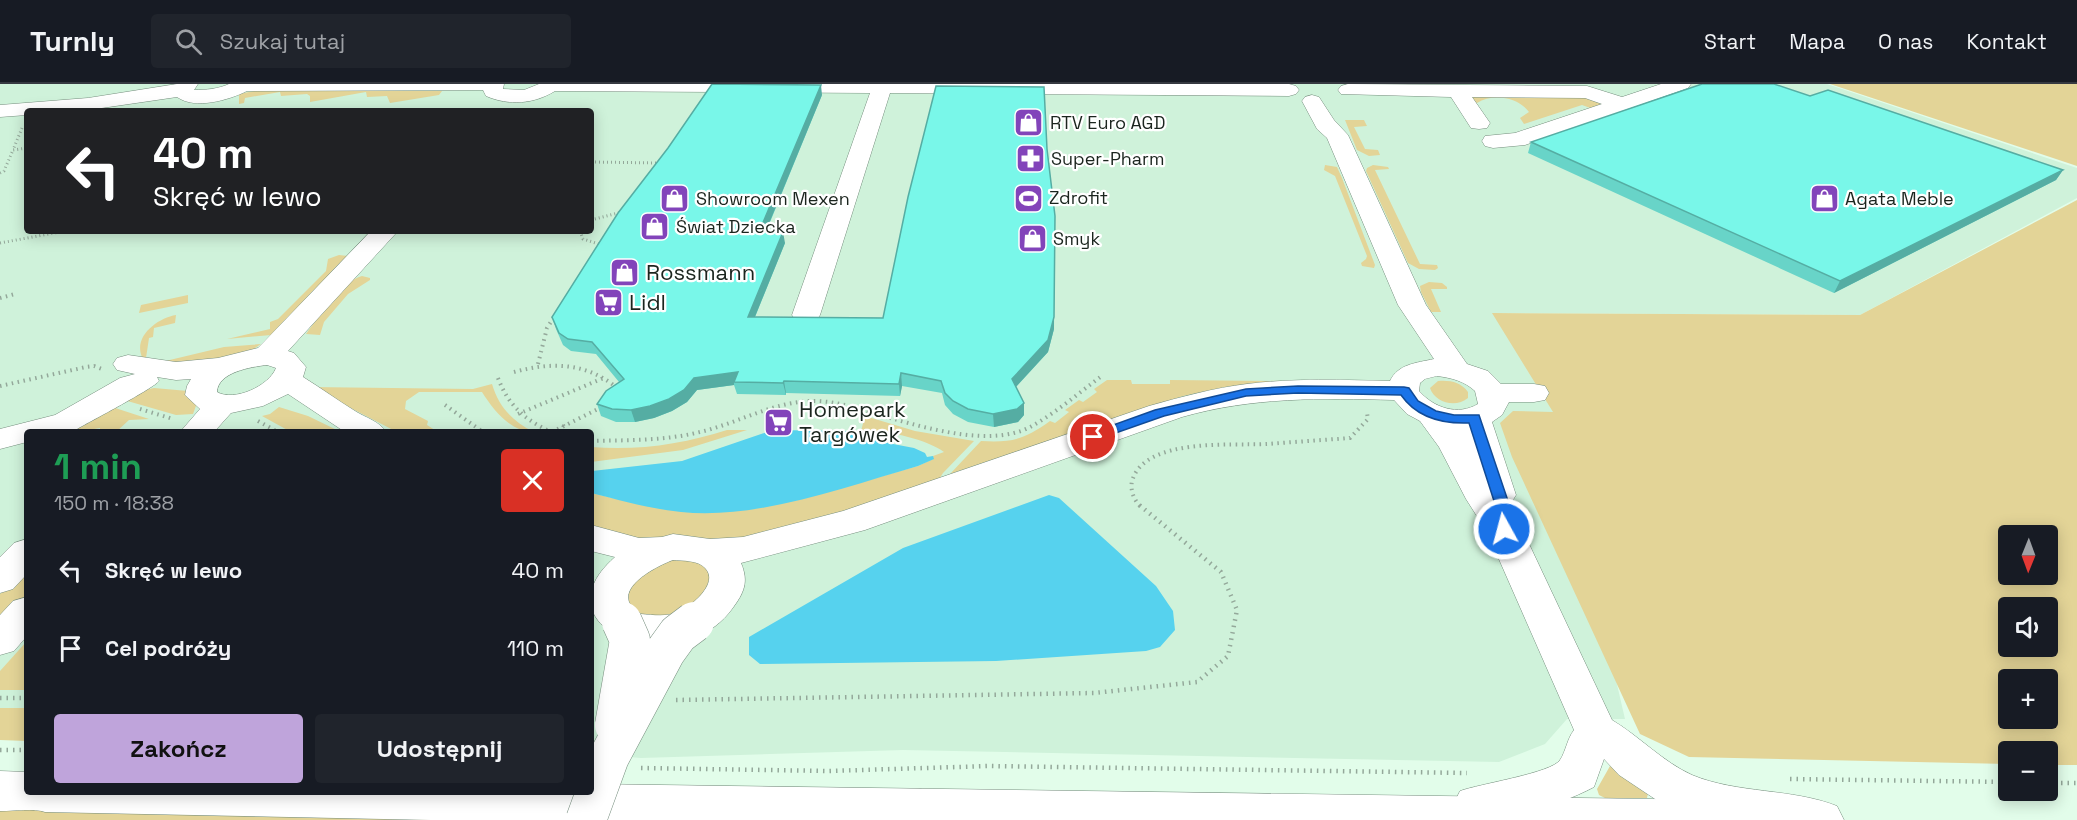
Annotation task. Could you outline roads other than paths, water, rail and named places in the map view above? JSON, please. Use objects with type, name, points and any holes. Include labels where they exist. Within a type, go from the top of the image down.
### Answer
[{"type":"main road","points":[[59,108],[185,87],[184,93],[213,105],[243,84],[494,84],[493,92],[505,104],[552,84],[1290,87],[1296,97],[1311,101],[1341,92],[1587,92],[1622,104]]},
{"type":"main road","points":[[1493,141],[1517,140],[1622,104],[1654,87],[1681,84]]},
{"type":"main road","points":[[806,315],[882,86]]},
{"type":"main road","points":[[1456,91],[1479,123]]},
{"type":"main road","points":[[1337,135],[1342,125],[1341,92]]},
{"type":"main road","points":[[1311,101],[1325,124],[1337,135],[1412,305],[1456,370]]},
{"type":"main road","points":[[0,111],[24,110]]},
{"type":"main road","points":[[267,356],[382,234]]},
{"type":"main road","points":[[1412,305],[1414,404],[1432,415],[1454,419],[1483,406],[1534,393]]},
{"type":"main road","points":[[188,425],[241,392],[292,370],[290,363],[267,356],[245,359],[241,392]]},
{"type":"main road","points":[[65,427],[131,385],[138,394],[128,364],[176,372],[241,392],[342,417],[364,429]]},
{"type":"main road","points":[[594,539],[639,550],[686,547],[709,552],[743,550],[852,521],[1160,413],[1202,401],[1246,393],[1412,380],[1437,367],[1456,370],[1481,381],[1483,406],[1504,529]]},
{"type":"main road","points":[[1432,415],[1454,444],[1483,499],[1504,529],[1596,732],[1620,747],[1635,762],[1680,791],[1733,806],[1821,820]]},
{"type":"main road","points":[[0,438],[24,434]]},
{"type":"main road","points":[[586,820],[623,763],[672,642],[742,578],[852,521]]},
{"type":"main road","points":[[660,550],[637,560],[614,584],[616,608],[633,628],[662,631],[708,610],[727,586],[728,573],[722,562],[709,552]]},
{"type":"main road","points":[[0,579],[24,555]]},
{"type":"main road","points":[[594,562],[606,575],[616,608],[628,632],[623,763]]},
{"type":"main road","points":[[0,640],[24,614]]},
{"type":"main road","points":[[1422,815],[1546,790],[1578,774],[1585,749],[1596,732]]},
{"type":"main road","points":[[0,782],[24,789]]},
{"type":"main road","points":[[0,791],[24,790]]},
{"type":"main road","points":[[200,795],[921,809],[1723,820]]},
{"type":"main road","points":[[829,820],[921,809]]},
{"type":"water","points":[[773,430],[845,431],[867,439],[914,448],[925,453],[927,457],[933,456],[934,459],[831,492],[740,511],[710,513],[669,511],[594,494],[594,471],[682,461]]},
{"type":"water","points":[[1049,495],[1059,498],[1156,586],[1173,611],[1175,630],[1160,647],[1146,651],[996,661],[760,664],[749,655],[749,637],[903,548]]},
{"type":"place","name":"RTV Euro AGD","points":[[1029,123]]},
{"type":"place","name":"Super-Pharm","points":[[1030,159]]},
{"type":"place","name":"Zdrofit","points":[[1028,198]]},
{"type":"place","name":"Showroom Mexen","points":[[675,199]]},
{"type":"place","name":"Agata Meble","points":[[1824,199]]},
{"type":"place","name":"Świat Dziecka","points":[[655,227]]},
{"type":"place","name":"Smyk","points":[[1032,239]]},
{"type":"place","name":"Rossmann","points":[[625,272]]},
{"type":"place","name":"Lidl","points":[[608,302]]},
{"type":"place","name":"Homepark Targówek","points":[[778,422]]}]
